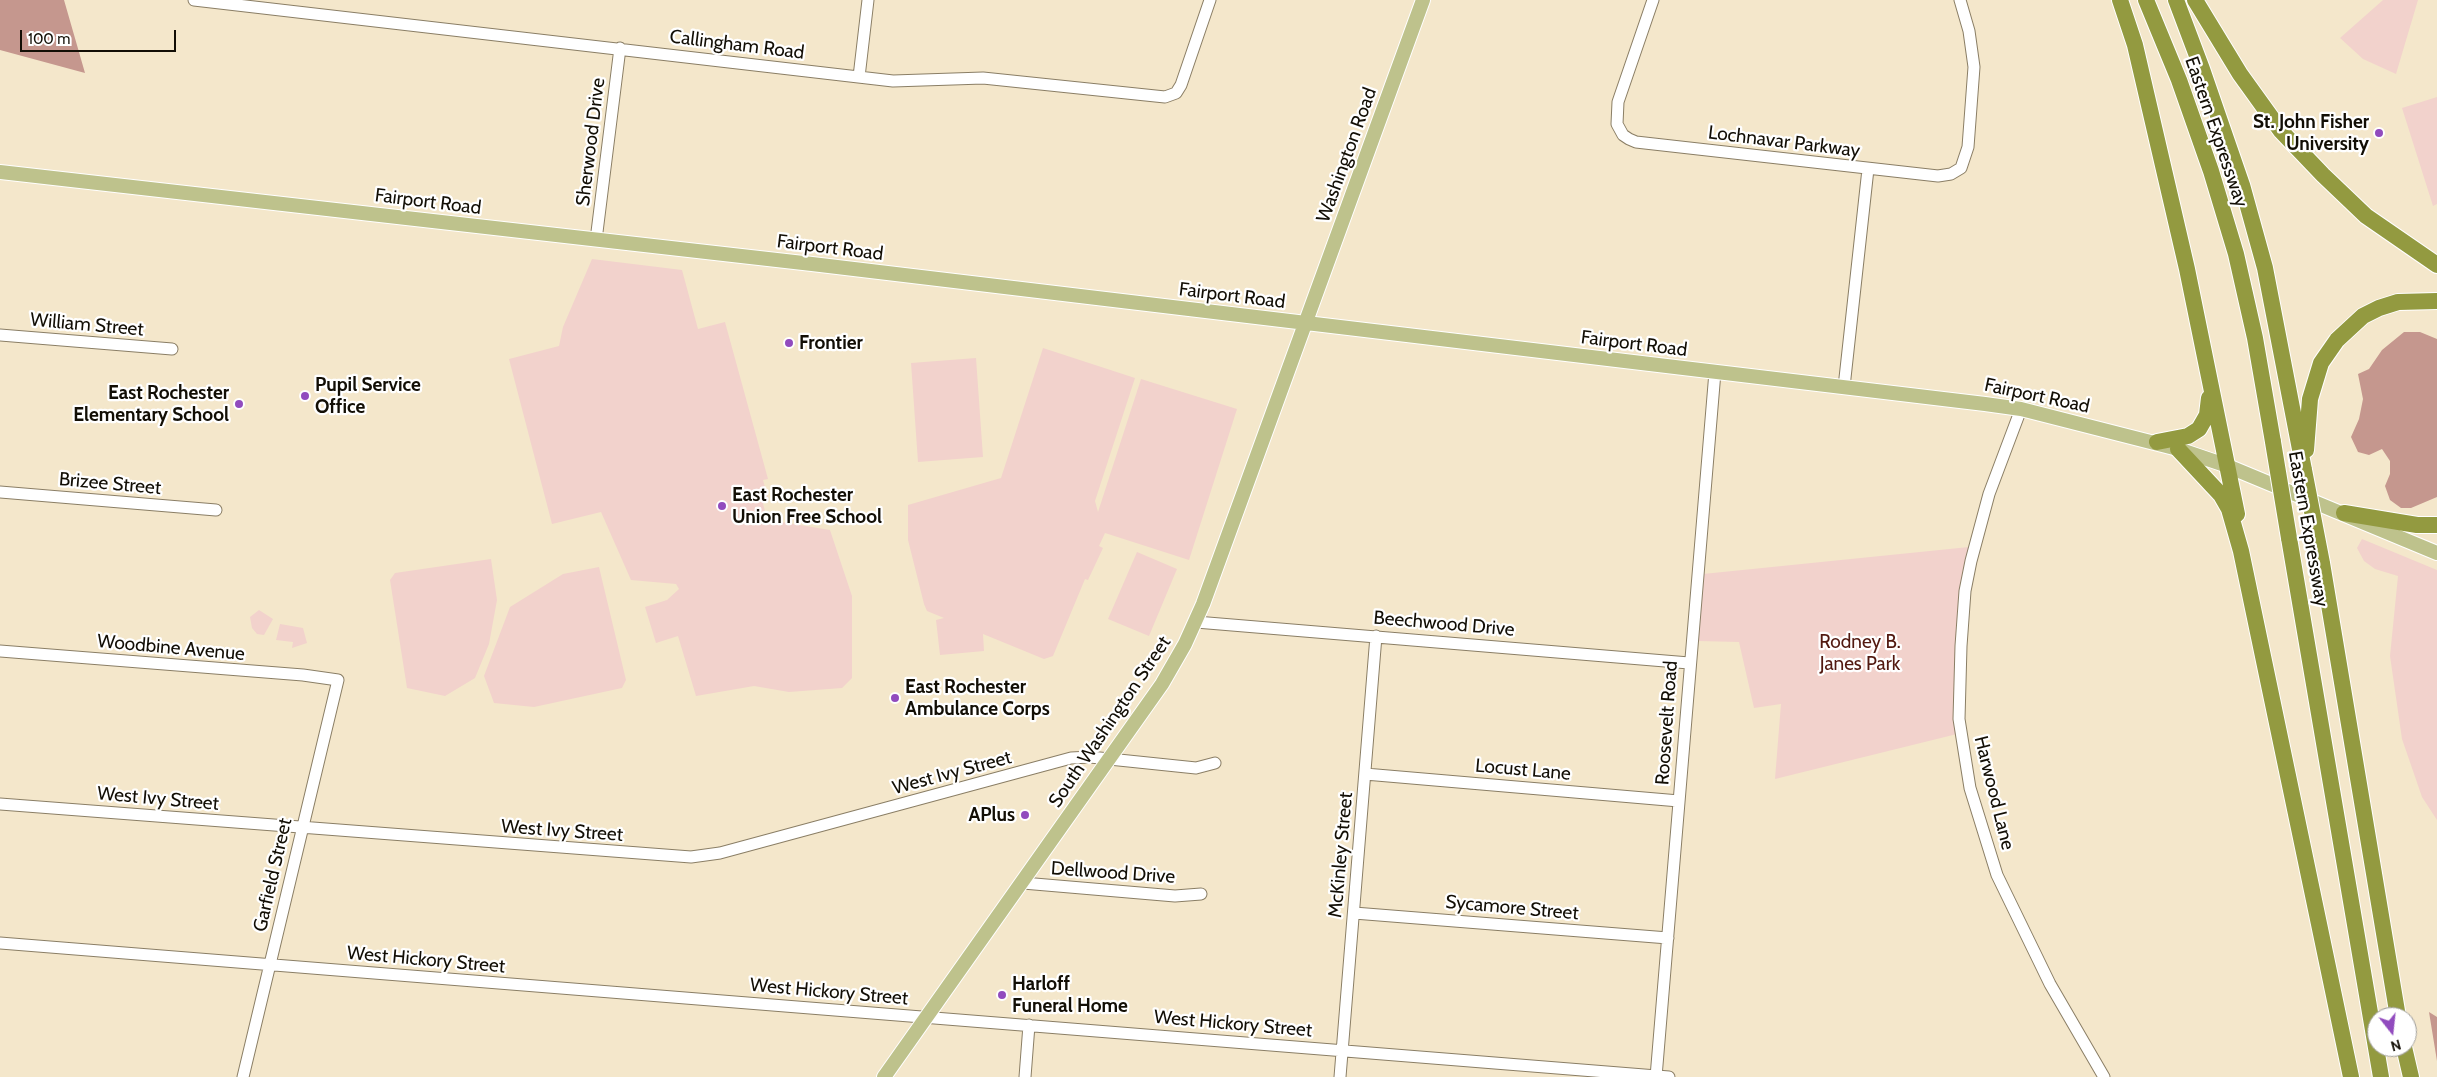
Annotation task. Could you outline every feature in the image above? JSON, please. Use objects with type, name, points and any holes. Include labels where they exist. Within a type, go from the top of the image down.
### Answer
[{"type":"highway","points":[[2120,0],[2139,65],[2187,269],[2240,535],[2241,551]]},
{"type":"highway","name":"Eastern Expressway","points":[[2146,0],[2211,171],[2236,254],[2255,338],[2381,1077]]},
{"type":"highway","name":"Eastern Expressway","points":[[2176,0],[2242,184],[2265,268],[2322,564],[2396,1007]]},
{"type":"highway","points":[[2195,0],[2240,74],[2281,131],[2366,216],[2437,265]]},
{"type":"highway","points":[[2304,470],[2310,399],[2321,363],[2337,340],[2363,316],[2379,308],[2398,302],[2437,301]]},
{"type":"highway","points":[[2157,442],[2188,436],[2199,429],[2207,415],[2210,381]]},
{"type":"highway","points":[[2178,449],[2221,496],[2229,510],[2241,551],[2351,1077]]},
{"type":"highway","points":[[2344,513],[2417,525],[2437,525]]},
{"type":"highway","points":[[2406,1057],[2411,1077]]},
{"type":"main road","name":"Washington Road","points":[[1306,323],[1423,0]]},
{"type":"main road","name":"Fairport Road","points":[[0,172],[1306,323],[2020,409],[2157,442],[2225,465],[2344,513],[2437,554]]},
{"type":"main road","name":"South Washington Street","points":[[884,1077],[1023,883],[1174,666],[1196,622],[1306,323]]},
{"type":"street","name":"Callingham Road","points":[[194,0],[859,77],[914,81],[983,78],[1165,97],[1172,96],[1181,85],[1210,0]]},
{"type":"street","points":[[859,77],[868,0]]},
{"type":"street","name":"Lochnavar Parkway","points":[[1653,0],[1618,102],[1617,124],[1623,135],[1636,142],[1868,169],[1844,387]]},
{"type":"street","points":[[1868,169],[1945,176],[1956,172],[1964,163],[1971,122],[1974,67],[1969,31],[1960,0]]},
{"type":"street","name":"Sherwood Drive","points":[[596,240],[620,48]]},
{"type":"street","name":"William Street","points":[[0,335],[172,349]]},
{"type":"street","name":"Roosevelt Road","points":[[1656,1076],[1715,372]]},
{"type":"street","name":"Harwood Lane","points":[[2020,409],[1987,501],[1971,561],[1961,646],[1959,706],[1961,732],[1970,788],[1997,875],[2053,988],[2104,1077]]},
{"type":"street","name":"Brizee Street","points":[[0,492],[216,510]]},
{"type":"street","name":"Beechwood Drive","points":[[1196,622],[1690,663]]},
{"type":"street","name":"McKinley Street","points":[[1340,1077],[1376,636]]},
{"type":"street","name":"Woodbine Avenue","points":[[0,651],[303,675],[338,680]]},
{"type":"street","name":"Garfield Street","points":[[243,1077],[338,680]]},
{"type":"street","name":"West Ivy Street","points":[[0,804],[667,856],[705,856],[1071,758],[1090,757],[1196,768],[1215,763]]},
{"type":"street","name":"Locust Lane","points":[[1365,774],[1679,801]]},
{"type":"street","name":"Dellwood Drive","points":[[1023,883],[1175,896],[1200,894]]},
{"type":"street","name":"Sycamore Street","points":[[1354,913],[1668,938]]},
{"type":"street","name":"West Hickory Street","points":[[0,942],[1669,1077]]},
{"type":"street","points":[[1025,1077],[1029,1025]]},
{"type":"green space","points":[[2383,0],[2418,0],[2396,74],[2363,59],[2340,38]]},
{"type":"green space","points":[[2437,97],[2437,204],[2433,206],[2402,108]]},
{"type":"green space","points":[[592,259],[682,270],[698,329],[725,322],[768,479],[763,480],[768,498],[762,500],[765,511],[757,518],[830,530],[852,596],[852,678],[842,688],[789,692],[754,686],[696,696],[678,636],[656,643],[645,607],[667,600],[679,589],[676,584],[631,580],[601,512],[552,524],[509,359],[559,346],[563,327]]},
{"type":"green space","points":[[1043,348],[1135,378],[1095,501],[1098,512],[1141,379],[1237,409],[1189,560],[1105,533],[1099,546],[1103,548],[1088,580],[1085,579],[1053,656],[1044,659],[983,634],[984,651],[940,655],[936,620],[944,618],[927,611],[924,604],[908,540],[908,505],[1001,478]]},
{"type":"green space","points":[[976,358],[983,457],[918,462],[911,363]]},
{"type":"green space","points":[[2362,539],[2437,570],[2437,820],[2422,797],[2402,739],[2390,656],[2398,576],[2375,569],[2364,561],[2357,548]]},
{"type":"green space","name":"Rodney B. Janes Park","points":[[1969,547],[1954,678],[1957,734],[1775,779],[1781,704],[1754,708],[1739,642],[1698,641],[1703,574]]},
{"type":"green space","points":[[1137,552],[1177,569],[1149,636],[1108,619]]},
{"type":"green space","points":[[491,559],[497,600],[489,644],[475,678],[445,696],[407,688],[390,580],[395,573]]},
{"type":"green space","points":[[599,567],[626,680],[622,688],[534,707],[494,703],[484,676],[510,607],[563,574]]},
{"type":"green space","points":[[259,610],[273,619],[264,635],[257,634],[252,628],[250,617]]},
{"type":"green space","points":[[280,624],[303,628],[307,643],[292,648],[293,642],[276,640]]},
{"type":"shaded area","points":[[0,0],[64,0],[85,73],[0,50]]},
{"type":"shaded area","points":[[2404,332],[2420,332],[2437,339],[2437,497],[2411,508],[2401,508],[2390,500],[2385,486],[2390,474],[2390,461],[2382,449],[2369,455],[2358,452],[2351,437],[2359,419],[2363,399],[2358,374],[2369,369],[2382,350]]},
{"type":"shaded area","points":[[2429,1012],[2437,1017],[2437,1061]]},
{"type":"place","name":"St. John Fisher University","points":[[2379,133]]},
{"type":"place","name":"Frontier","points":[[789,343]]},
{"type":"place","name":"Pupil Service Office","points":[[305,396]]},
{"type":"place","name":"East Rochester Elementary School","points":[[239,404]]},
{"type":"place","name":"East Rochester Union Free School","points":[[722,506]]},
{"type":"place","name":"East Rochester Ambulance Corps","points":[[895,698]]},
{"type":"place","name":"APlus","points":[[1025,815]]},
{"type":"place","name":"Harloff Funeral Home","points":[[1002,995]]}]
